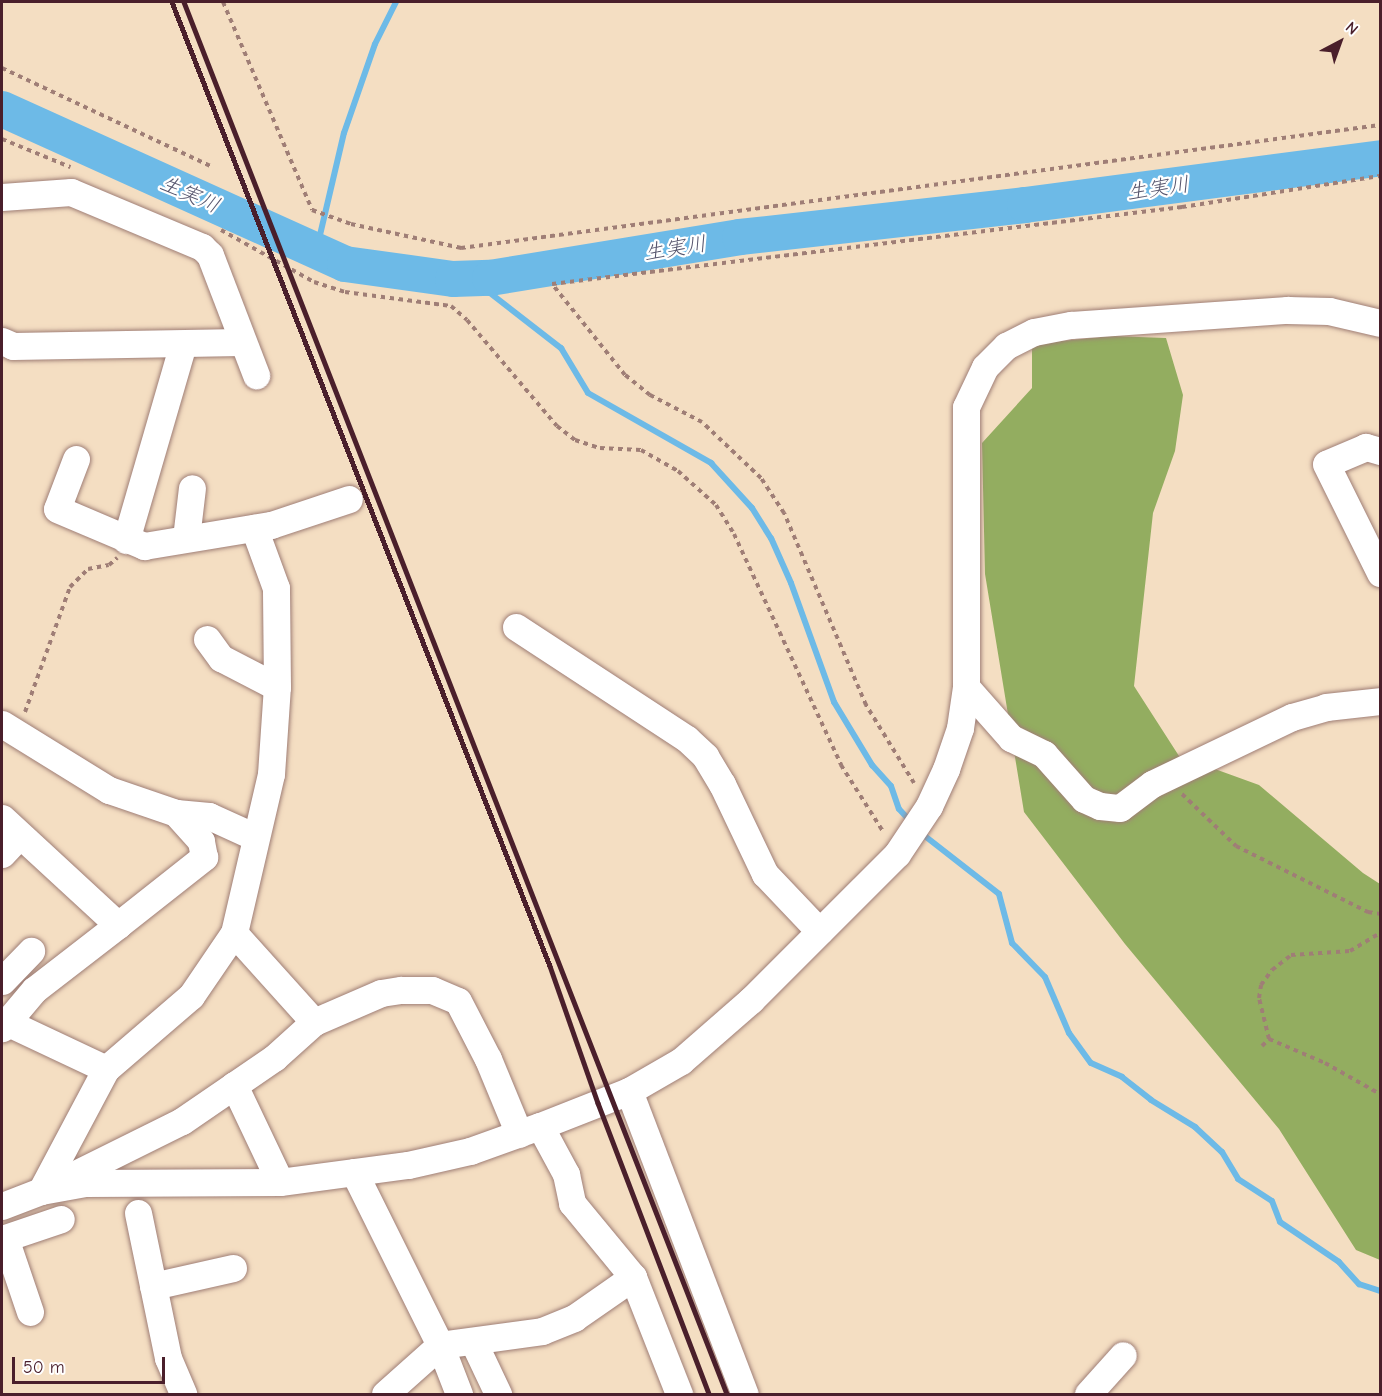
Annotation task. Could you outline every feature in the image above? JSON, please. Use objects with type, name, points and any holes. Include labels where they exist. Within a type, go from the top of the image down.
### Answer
[{"type":"street","points":[[2,197],[71,192],[202,247],[210,255],[256,375]]},
{"type":"street","points":[[41,1191],[85,1183],[280,1182],[354,1172],[470,1151],[629,1091],[700,1046],[897,854],[929,806],[960,728],[966,687],[966,407],[985,367],[1006,346],[1034,332],[1071,325],[1287,310],[1329,311],[1380,323]]},
{"type":"street","points":[[2,341],[13,346],[242,342]]},
{"type":"street","points":[[126,540],[183,344]]},
{"type":"street","points":[[1380,451],[1366,447],[1326,464],[1380,573]]},
{"type":"street","points":[[76,459],[57,509],[144,546],[254,528],[349,499]]},
{"type":"street","points":[[186,538],[192,488]]},
{"type":"street","points":[[41,1191],[106,1069],[191,996],[234,933],[246,892],[255,837],[271,774],[277,687],[276,588],[254,528]]},
{"type":"street","points":[[516,627],[687,738],[705,756],[722,784],[765,874],[819,931]]},
{"type":"street","points":[[207,639],[221,658],[277,687]]},
{"type":"street","points":[[966,687],[1011,738],[1044,754],[1089,803],[1120,808],[1152,784],[1229,744],[1292,717],[1326,707],[1380,701]]},
{"type":"street","points":[[9,729],[109,790],[176,813],[209,816],[255,837]]},
{"type":"street","points":[[106,1069],[3,1024],[34,990],[204,856],[201,841],[176,813]]},
{"type":"street","points":[[8,836],[118,925]]},
{"type":"street","points":[[234,933],[314,1023]]},
{"type":"street","points":[[2,981],[31,951]]},
{"type":"street","points":[[2,1206],[41,1191],[182,1121],[274,1058],[314,1023],[381,993],[401,990],[432,990],[459,1001],[488,1059],[529,1130],[566,1174],[572,1203],[633,1277],[679,1395]]},
{"type":"street","points":[[234,1085],[280,1182]]},
{"type":"street","points":[[629,1091],[745,1395]]},
{"type":"street","points":[[354,1172],[440,1344],[459,1395]]},
{"type":"street","points":[[138,1213],[168,1358],[183,1395]]},
{"type":"street","points":[[30,1312],[3,1238],[61,1219]]},
{"type":"street","points":[[153,1286],[233,1268]]},
{"type":"street","points":[[385,1395],[440,1344],[542,1331],[574,1318],[633,1277]]},
{"type":"street","points":[[473,1341],[498,1395]]},
{"type":"street","points":[[1088,1395],[1123,1355]]},
{"type":"path","points":[[223,2],[312,210],[351,225],[461,248],[1380,125]]},
{"type":"path","points":[[2,68],[210,166]]},
{"type":"path","points":[[2,139],[76,170]]},
{"type":"path","points":[[929,806],[866,705],[784,513],[761,478],[702,422],[651,395],[625,375],[552,284],[1182,207],[1380,176]]},
{"type":"path","points":[[217,228],[314,282],[345,292],[451,306],[467,320],[557,426],[574,440],[600,448],[641,450],[678,471],[716,504],[734,534],[841,765],[897,854]]},
{"type":"path","points":[[9,729],[63,600],[88,569],[116,560],[126,540]]},
{"type":"path","points":[[1167,778],[1205,820],[1236,846],[1368,912],[1380,914]]},
{"type":"path","points":[[1269,1039],[1259,998],[1261,985],[1272,970],[1291,955],[1350,951],[1380,933]]},
{"type":"path","points":[[1262,1046],[1269,1039]]},
{"type":"path","points":[[1269,1039],[1325,1063],[1380,1094]]},
{"type":"green space","points":[[1111,336],[1166,338],[1183,395],[1175,451],[1153,513],[1134,686],[1179,756],[1259,785],[1363,873],[1380,884],[1380,1260],[1356,1250],[1279,1129],[1125,944],[1024,812],[985,574],[982,443],[1032,388],[1032,344]]},
{"type":"waterway","points":[[316,252],[344,133],[375,44],[396,2]]},
{"type":"waterway","name":"生実川","points":[[2,109],[345,264],[453,279],[490,278],[740,237],[1025,205],[1380,158]]},
{"type":"waterway","points":[[472,279],[561,348],[588,393],[711,463],[752,508],[771,538],[791,583],[834,702],[872,765],[891,786],[899,809],[910,821]]},
{"type":"waterway","points":[[921,833],[999,894],[1012,943],[1045,977],[1069,1033],[1091,1063],[1122,1077],[1151,1100],[1195,1127],[1222,1152],[1238,1179],[1272,1201],[1280,1222],[1339,1262],[1359,1284],[1380,1291]]},
{"type":"railway","points":[[172,2],[550,966],[598,1103],[709,1394]]},
{"type":"railway","points":[[184,2],[727,1394]]}]
